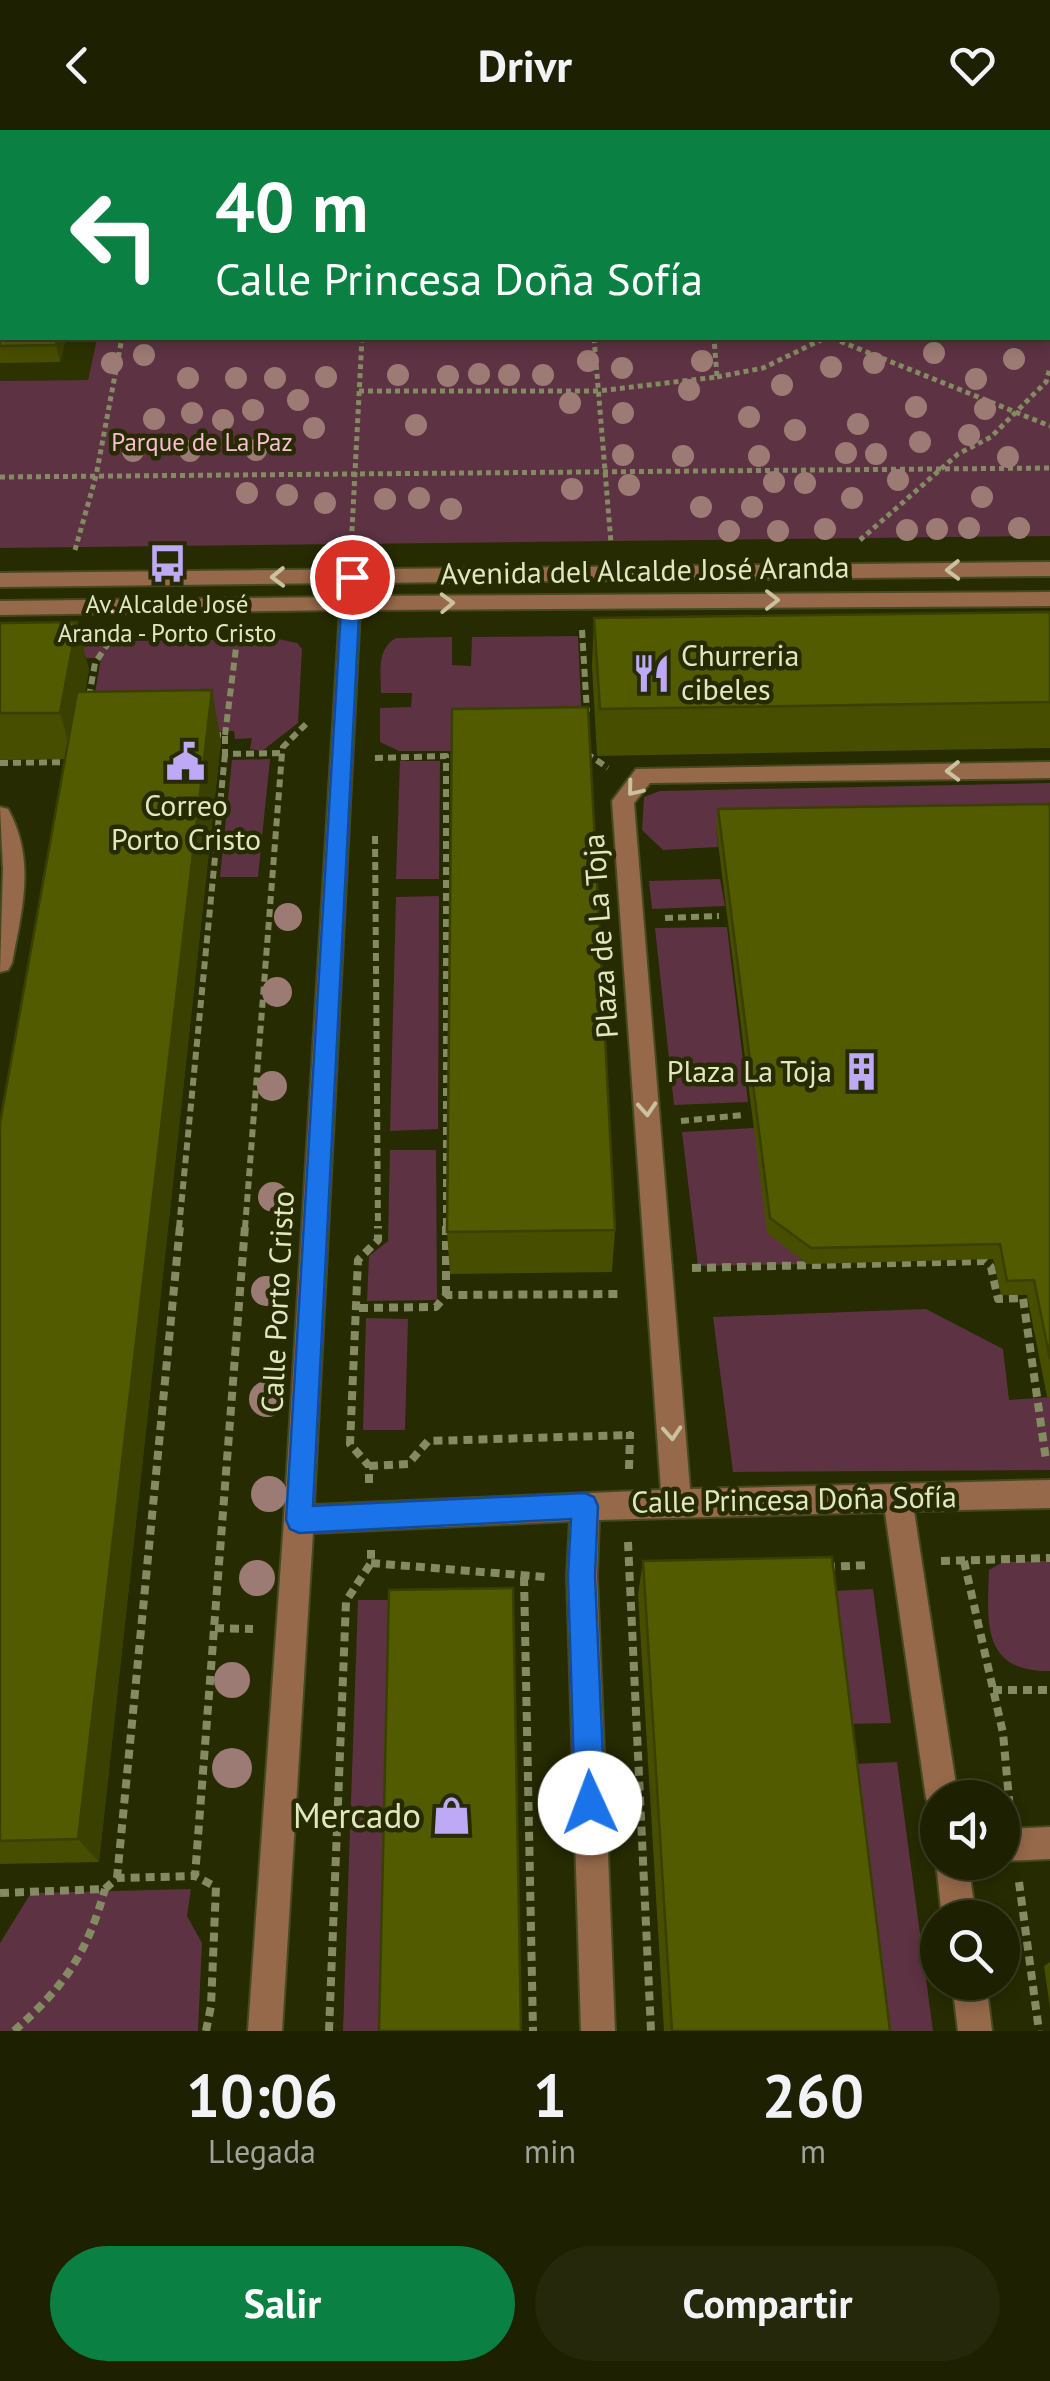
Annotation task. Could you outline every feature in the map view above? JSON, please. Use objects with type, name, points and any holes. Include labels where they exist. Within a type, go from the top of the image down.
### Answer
[{"type":"street","name":"Avenida del Alcalde José Aranda","points":[[0,580],[1050,570]]},
{"type":"street","name":"Avenida del Alcalde José Aranda","points":[[0,608],[351,579],[1050,599]]},
{"type":"street","name":"Calle Porto Cristo","points":[[265,2031],[299,1520],[351,579]]},
{"type":"street","name":"Plaza de La Toja","points":[[677,1504],[623,800],[644,776],[1050,770]]},
{"type":"street","points":[[0,816],[10,830],[18,858],[0,962]]},
{"type":"street","name":"Calle Princesa Doña Sofía","points":[[299,1520],[585,1506],[898,1498],[1049,1482]]},
{"type":"street","points":[[898,1498],[939,1780]]},
{"type":"street","points":[[585,1506],[582,1576],[598,2031]]},
{"type":"street","points":[[1020,1844],[1050,1843]]},
{"type":"street","points":[[971,2000],[975,2031]]},
{"type":"path","points":[[73,556],[96,476],[122,340]]},
{"type":"path","points":[[351,579],[362,340]]},
{"type":"path","points":[[594,340],[610,543]]},
{"type":"path","points":[[714,340],[717,377]]},
{"type":"path","points":[[358,391],[598,391],[717,377],[776,363],[824,340]]},
{"type":"path","points":[[833,340],[1050,426]]},
{"type":"path","points":[[859,541],[958,454],[992,437],[1046,382],[1050,368]]},
{"type":"path","points":[[0,477],[1050,468]]},
{"type":"path","points":[[582,624],[587,716]]},
{"type":"path","points":[[88,701],[95,663],[117,630]]},
{"type":"path","points":[[117,1878],[225,735],[239,630]]},
{"type":"path","points":[[76,663],[95,663]]},
{"type":"path","points":[[195,1876],[282,752],[283,746],[308,724],[310,708]]},
{"type":"path","points":[[209,736],[225,735]]},
{"type":"path","points":[[588,735],[589,753]]},
{"type":"path","points":[[375,739],[375,778]]},
{"type":"path","points":[[226,754],[282,752]]},
{"type":"path","points":[[571,754],[589,753],[609,768]]},
{"type":"path","points":[[359,1308],[436,1306],[446,1295],[446,756]]},
{"type":"path","points":[[375,758],[464,756]]},
{"type":"path","points":[[329,2031],[346,1600],[371,1562],[369,1466],[350,1444],[359,1308],[358,1260],[378,1240],[375,816]]},
{"type":"path","points":[[652,924],[660,918],[719,916]]},
{"type":"path","points":[[677,1131],[675,1118],[744,1115]]},
{"type":"path","points":[[690,1251],[692,1269],[984,1262],[991,1267],[998,1298],[1023,1298],[1049,1482]]},
{"type":"path","points":[[446,1295],[622,1294]]},
{"type":"path","points":[[806,1569],[1050,1558]]},
{"type":"path","points":[[964,1560],[1003,1733],[1005,1780]]},
{"type":"path","points":[[371,1562],[524,1577],[648,1579]]},
{"type":"path","points":[[826,1568],[828,1587]]},
{"type":"path","points":[[524,1577],[534,2031]]},
{"type":"path","points":[[993,1690],[1050,1690]]},
{"type":"path","points":[[14,2031],[55,1996],[82,1959],[105,1888],[117,1878],[195,1876],[216,1887],[211,2006],[206,2031]]},
{"type":"path","points":[[1014,1880],[1040,2031]]},
{"type":"path","points":[[0,1893],[105,1888]]},
{"type":"shaded area","points":[[0,340],[96,340],[88,380],[0,381]]},
{"type":"green space","name":"Parque de La Paz","points":[[97,340],[1050,340],[1050,536],[0,548],[0,381],[88,380]]},
{"type":"green space","points":[[107,633],[119,641],[278,639],[297,643],[302,649],[298,723],[262,751],[250,749],[252,738],[235,739],[234,731],[88,734],[101,658],[0,659],[0,634]]},
{"type":"green space","points":[[578,636],[583,749],[452,736],[452,751],[399,751],[380,742],[380,708],[411,707],[412,693],[381,693],[382,655],[396,638],[452,637],[452,665],[471,666],[472,637]]},
{"type":"green space","points":[[270,759],[258,877],[220,877],[232,760]]},
{"type":"green space","points":[[400,761],[440,761],[439,879],[396,879]]},
{"type":"green space","points":[[1050,783],[1050,822],[716,827],[718,847],[663,850],[642,830],[644,797],[660,791]]},
{"type":"green space","points":[[720,879],[725,906],[652,909],[649,881]]},
{"type":"green space","points":[[439,896],[438,1129],[390,1131],[396,897]]},
{"type":"green space","points":[[727,927],[748,1102],[674,1105],[655,928]]},
{"type":"green space","points":[[754,1128],[807,1264],[698,1266],[682,1132]]},
{"type":"green space","points":[[390,1150],[436,1150],[437,1300],[367,1301],[369,1256],[388,1241]]},
{"type":"green space","points":[[926,1309],[1003,1349],[1009,1400],[1050,1397],[1050,1470],[733,1472],[713,1317]]},
{"type":"green space","points":[[366,1318],[408,1319],[405,1430],[363,1430]]},
{"type":"green space","points":[[1050,1561],[1050,1671],[1028,1669],[1011,1663],[993,1641],[988,1609],[989,1570],[1003,1562]]},
{"type":"green space","points":[[873,1589],[891,1723],[850,1724],[834,1591]]},
{"type":"green space","points":[[358,1600],[390,1600],[381,2031],[343,2031]]},
{"type":"green space","points":[[897,1762],[920,1934],[920,2000],[929,2000],[933,2031],[887,2031],[855,1764]]},
{"type":"green space","points":[[191,1889],[187,1916],[202,1943],[198,2031],[0,2031],[0,1943],[31,1893]]},
{"type":"building","points":[[0,340],[57,340],[56,345],[0,346]]},
{"type":"building","points":[[1050,612],[1050,702],[600,709],[594,618]]},
{"type":"building","points":[[77,622],[60,713],[0,713],[0,623]]},
{"type":"building","points":[[212,690],[78,1839],[0,1841],[0,1123],[77,692]]},
{"type":"building","points":[[588,707],[615,1230],[447,1232],[452,709]]},
{"type":"building","name":"Plaza La Toja","points":[[1050,804],[1050,1359],[1034,1280],[1007,1281],[1000,1244],[811,1248],[770,1218],[718,809]]},
{"type":"building","points":[[832,1557],[890,2031],[672,2031],[643,1561]]},
{"type":"building","name":"Mercado","points":[[513,1588],[521,2031],[379,2031],[389,1590]]},
{"type":"place","name":"Av. Alcalde José Aranda - Porto Cristo","points":[[167,563]]},
{"type":"place","name":"Churreria cibeles","points":[[651,673]]},
{"type":"place","name":"Correo Porto Cristo","points":[[186,762]]},
{"type":"place","name":"Plaza La Toja","points":[[862,1072]]},
{"type":"place","name":"Mercado","points":[[451,1816]]},
{"type":"route","points":[[352,577],[299,1520],[585,1506],[582,1576],[590,1803]]}]
